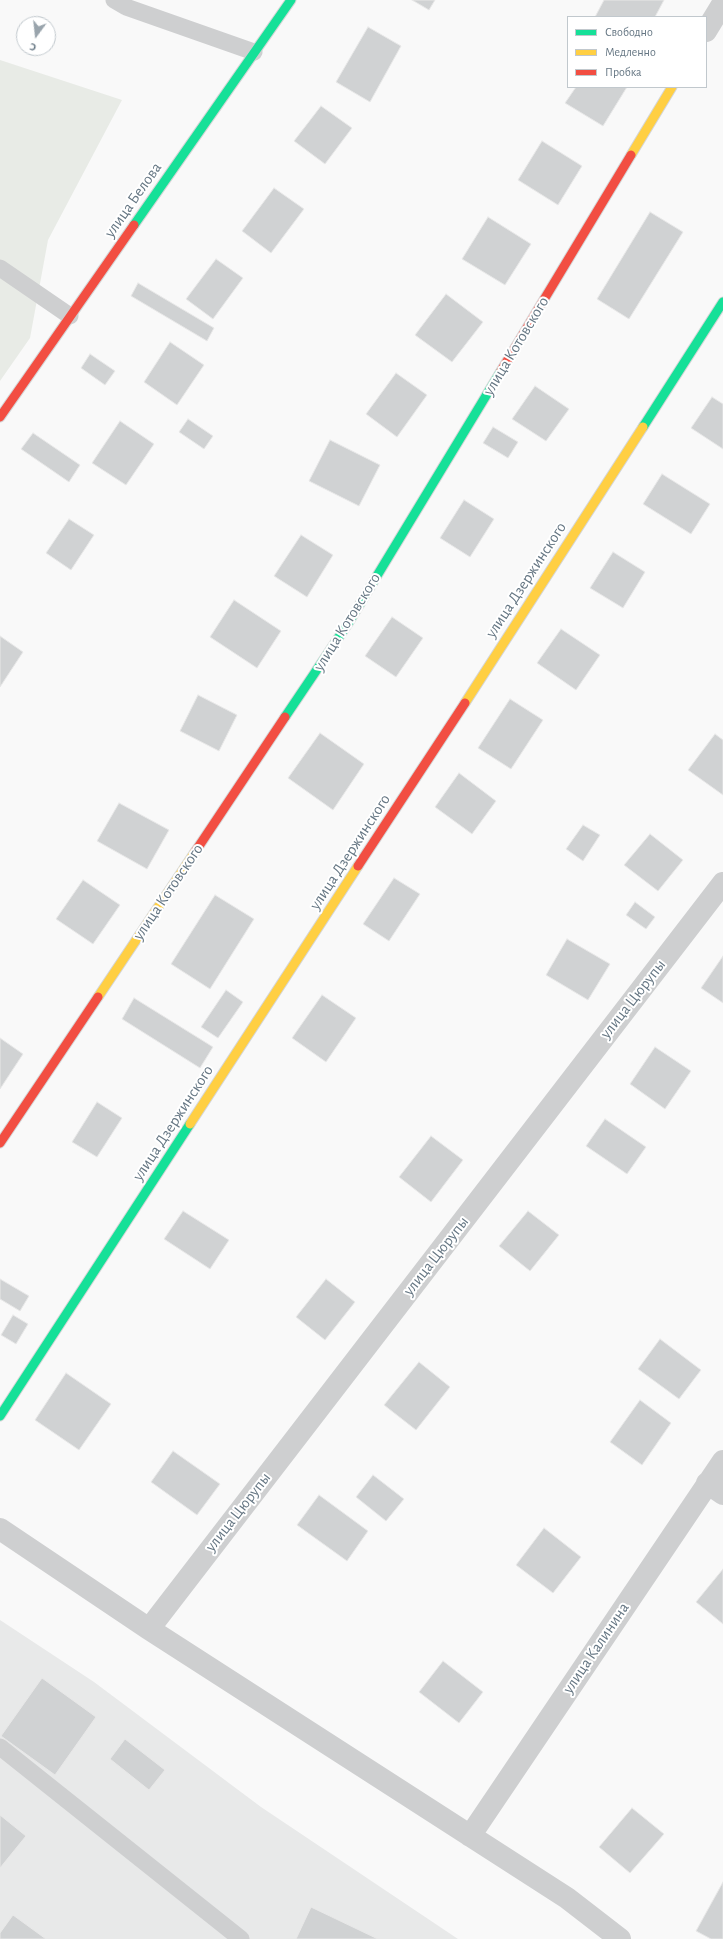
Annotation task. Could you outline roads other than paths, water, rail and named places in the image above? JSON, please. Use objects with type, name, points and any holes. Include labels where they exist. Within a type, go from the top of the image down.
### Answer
[{"type":"street","name":"улица Белова","points":[[0,417],[291,0]]},
{"type":"street","points":[[707,29],[723,3]]},
{"type":"street","name":"улица Котовского","points":[[0,1143],[349,622],[671,88]]},
{"type":"street","name":"улица Дзержинского","points":[[0,1416],[470,696],[723,302]]},
{"type":"street","name":"улица Цюрупы","points":[[149,1629],[723,883]]},
{"type":"street","name":"улица Калинина","points":[[470,1836],[715,1488],[723,1461]]},
{"type":"street","points":[[0,1529],[149,1629],[567,1898],[620,1939]]},
{"type":"lane","points":[[114,0],[126,7],[254,52]]},
{"type":"lane","points":[[0,268],[70,316]]},
{"type":"lane","points":[[0,1747],[241,1939]]}]
